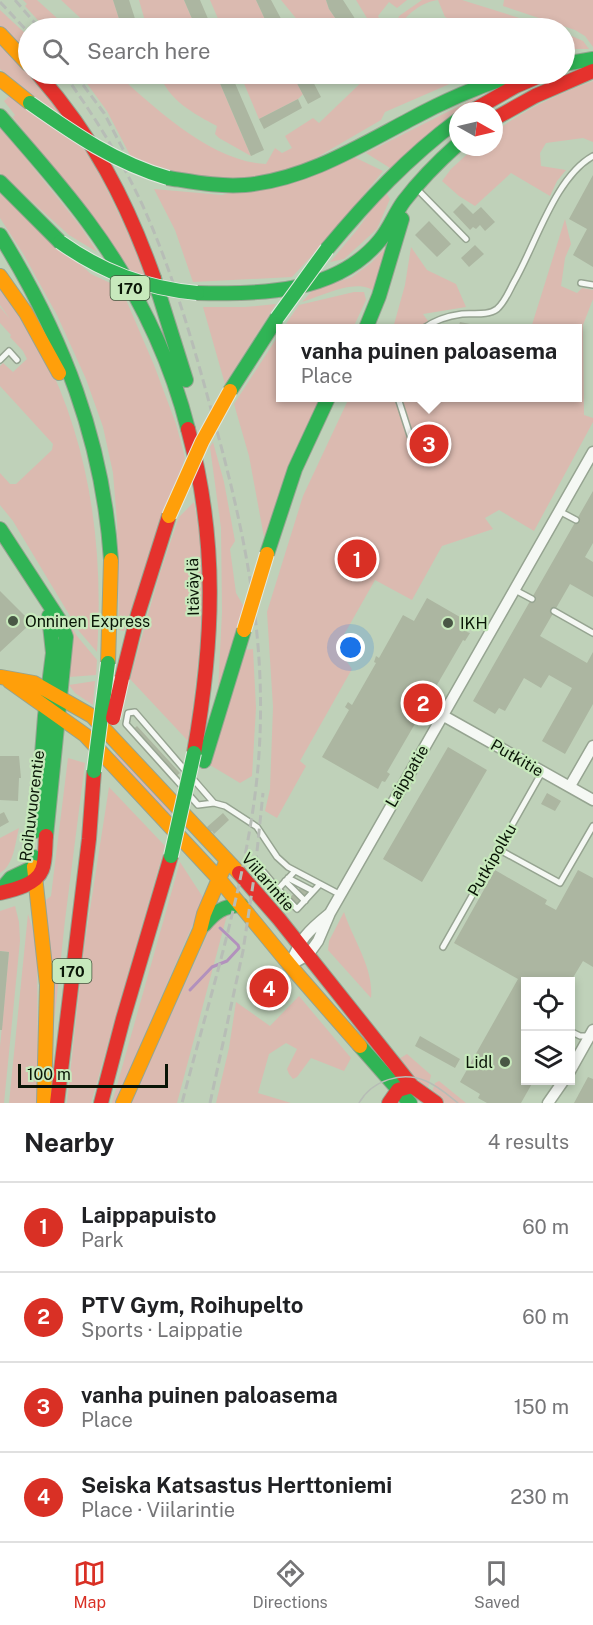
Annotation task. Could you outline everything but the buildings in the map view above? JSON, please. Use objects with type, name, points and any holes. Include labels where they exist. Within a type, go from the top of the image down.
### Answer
[{"type":"main road","points":[[0,34],[18,53]]},
{"type":"main road","points":[[575,62],[593,59]]},
{"type":"main road","points":[[575,79],[593,71]]},
{"type":"main road","points":[[0,78],[69,131],[138,169],[196,184],[232,187],[270,182],[324,165],[445,102],[486,84]]},
{"type":"main road","points":[[46,84],[66,107],[101,158],[143,248],[170,323],[190,397],[196,424],[202,490]]},
{"type":"main road","points":[[487,102],[522,84]]},
{"type":"main road","points":[[503,114],[563,84]]},
{"type":"main road","name":"Itäväylä","points":[[0,116],[87,221],[113,258],[153,330],[175,385],[190,436],[202,490],[208,540],[211,585],[210,638],[194,753],[171,856],[101,1103]]},
{"type":"main road","points":[[98,776],[148,581],[169,516],[202,442],[230,391],[277,318],[327,249],[393,173],[449,127]]},
{"type":"main road","points":[[0,182],[60,242],[77,255],[131,282],[168,290],[197,293],[266,291],[329,278],[345,270],[370,251],[391,224],[404,201],[449,152]]},
{"type":"main road","points":[[368,324],[379,296],[396,235],[416,188]]},
{"type":"main road","name":"170","points":[[0,235],[44,308],[68,361],[88,420],[104,488],[110,550],[108,663],[98,776],[57,1103]]},
{"type":"main road","points":[[0,276],[26,313],[62,377],[104,488]]},
{"type":"main road","points":[[171,856],[203,764],[267,554],[296,469],[326,402]]},
{"type":"main road","points":[[0,530],[41,595]]},
{"type":"main road","name":"Roihuvuorentie","points":[[34,873],[46,706],[54,650],[53,633],[41,595]]},
{"type":"main road","name":"Roihuvuorentie","points":[[0,892],[13,890],[34,873],[42,870],[44,862],[66,637],[60,621],[41,595]]},
{"type":"main road","points":[[0,677],[46,706],[85,735],[219,879],[409,1102]]},
{"type":"main road","name":"Viilarintie","points":[[0,677],[27,680],[92,716],[227,861],[298,943],[412,1086],[436,1103]]},
{"type":"main road","points":[[123,1103],[200,930],[204,914],[227,861]]},
{"type":"main road","points":[[34,873],[46,966],[44,1103]]},
{"type":"main road","points":[[200,930],[215,912],[224,906],[241,905]]},
{"type":"main road","points":[[389,1103],[398,1090],[412,1086],[409,1102]]},
{"type":"street","name":"Laippatie","points":[[290,965],[308,955],[322,935],[340,895],[593,452]]},
{"type":"street","name":"Putkitie","points":[[442,716],[593,800]]},
{"type":"street","points":[[570,786],[593,746]]},
{"type":"street","name":"Laippatie","points":[[290,965],[298,943],[330,913]]},
{"type":"street","points":[[575,1063],[592,1035]]},
{"type":"street","points":[[548,1103],[561,1085]]},
{"type":"street","points":[[556,1103],[563,1085]]},
{"type":"lane","points":[[430,324],[462,314],[488,313],[496,310],[517,277],[562,186],[572,171],[593,156]]},
{"type":"lane","points":[[416,188],[466,239]]},
{"type":"lane","points":[[581,283],[593,285]]},
{"type":"lane","points":[[0,360],[9,351],[17,360]]},
{"type":"lane","points":[[399,402],[416,454]]},
{"type":"lane","points":[[559,511],[576,520]]},
{"type":"lane","points":[[514,590],[532,598]]},
{"type":"lane","points":[[554,611],[593,633]]},
{"type":"lane","points":[[214,803],[135,712],[128,713],[126,724],[198,805],[214,803],[225,806],[257,827],[277,857],[295,871],[340,895]]},
{"type":"lane","name":"Putkipolku","points":[[443,947],[542,772]]},
{"type":"lane","points":[[498,849],[560,883],[593,826]]},
{"type":"lane","points":[[262,870],[297,909],[320,884]]},
{"type":"lane","points":[[278,889],[295,871]]},
{"type":"lane","points":[[287,879],[313,891]]},
{"type":"lane","points":[[287,879],[305,901]]},
{"type":"lane","points":[[575,1034],[580,1036],[592,1035]]},
{"type":"shaded area","points":[[23,0],[37,0],[57,18],[36,18],[25,6],[27,4]]},
{"type":"shaded area","points":[[61,0],[113,0],[119,18],[80,18]]},
{"type":"shaded area","points":[[139,0],[184,0],[192,18],[144,18]]},
{"type":"shaded area","points":[[210,0],[256,0],[264,18],[218,18]]},
{"type":"shaded area","points":[[281,0],[326,0],[335,18],[296,18]]},
{"type":"shaded area","points":[[356,0],[407,0],[397,8],[389,2],[378,16],[379,18],[367,18]]},
{"type":"shaded area","points":[[422,0],[438,0],[420,6],[405,18],[398,18]]},
{"type":"shaded area","points":[[438,0],[462,0],[519,18],[447,18]]},
{"type":"shaded area","points":[[504,0],[593,0],[593,47],[585,36],[575,30],[575,18],[539,18],[503,6]]},
{"type":"shaded area","points":[[0,10],[18,27],[18,45],[0,26]]},
{"type":"shaded area","points":[[575,37],[583,41],[589,49],[575,49]]},
{"type":"shaded area","points":[[0,41],[18,62],[18,83],[0,69]]},
{"type":"shaded area","points":[[593,81],[593,142],[583,138],[546,143],[540,153],[541,166],[566,170],[557,181],[550,196],[511,173],[475,206],[442,181],[465,156],[503,156],[503,126],[566,92]]},
{"type":"shaded area","points":[[19,84],[37,84],[78,131]]},
{"type":"shaded area","points":[[87,84],[128,84],[167,117],[205,144],[246,161],[266,164],[275,148],[282,153],[292,148],[285,136],[313,118],[319,123],[360,84],[449,84],[385,112],[381,120],[290,173],[216,183],[132,159],[107,111]]},
{"type":"shaded area","points":[[165,84],[220,84],[251,156],[219,138],[215,134],[217,126],[182,105]]},
{"type":"shaded area","points":[[244,84],[298,84],[303,94],[298,99],[259,119]]},
{"type":"shaded area","points":[[11,94],[90,154],[151,280],[135,276],[13,117],[15,115],[4,101]]},
{"type":"shaded area","points":[[449,111],[449,121],[390,168],[366,153]]},
{"type":"shaded area","points":[[0,126],[81,227],[97,252],[69,235],[0,173]]},
{"type":"shaded area","points":[[354,157],[383,171],[332,234],[292,277],[193,282],[175,230],[154,189],[222,195]]},
{"type":"shaded area","points":[[385,191],[390,199],[377,229],[344,259],[330,262],[357,230]]},
{"type":"shaded area","points":[[0,193],[91,274],[121,288],[176,424],[185,458],[124,631],[119,630],[117,522],[113,473],[103,427],[86,379],[57,315],[24,255],[0,218]]},
{"type":"shaded area","points":[[565,219],[571,244],[565,258],[561,286],[577,293],[582,288],[593,290],[593,299],[583,325],[584,415],[593,418],[593,422],[534,531],[499,510],[485,518],[493,529],[442,546],[412,600],[375,580],[337,647],[352,669],[300,761],[306,766],[277,818],[265,811],[270,789],[273,707],[267,612],[303,496],[347,402],[582,402],[582,324],[532,324]]},
{"type":"shaded area","points":[[389,244],[375,292],[359,286],[350,287],[302,302],[312,291],[352,277],[371,263]]},
{"type":"shaded area","points":[[411,247],[427,270],[456,284],[466,307],[423,314],[430,324],[394,324],[405,285]]},
{"type":"shaded area","points":[[0,286],[42,351],[72,422],[90,497],[95,536],[99,613],[97,652],[79,631],[13,521],[0,505],[0,473],[10,484],[16,484],[52,450],[53,444],[0,386],[0,366],[3,363],[13,372],[27,359],[0,323],[0,307],[10,319],[0,305]]},
{"type":"shaded area","points":[[354,292],[364,292],[366,300],[355,324],[286,324],[299,305]]},
{"type":"shaded area","points":[[276,304],[225,384],[203,307]]},
{"type":"shaded area","points":[[276,339],[276,402],[320,402],[264,537],[249,456],[234,404]]},
{"type":"shaded area","points":[[213,442],[224,482],[235,541],[230,549],[236,593],[244,607],[218,692],[222,612],[221,528],[210,447]]},
{"type":"shaded area","points":[[194,502],[202,549],[203,618],[189,742],[130,679],[159,576],[179,517]]},
{"type":"shaded area","points":[[64,615],[77,636],[97,660],[96,675],[69,677]]},
{"type":"shaded area","points":[[253,649],[256,708],[252,776],[240,783],[210,765],[244,650]]},
{"type":"shaded area","points":[[95,681],[93,705],[75,693],[69,685]]},
{"type":"shaded area","points":[[116,753],[172,812],[170,816],[114,756]]},
{"type":"shaded area","points":[[68,758],[85,763],[53,1033],[41,904],[51,896]]},
{"type":"shaded area","points":[[109,787],[165,846],[91,1103],[67,1103],[83,955]]},
{"type":"shaded area","points":[[19,828],[11,859],[0,873],[0,838]]},
{"type":"shaded area","points":[[180,862],[204,899],[115,1103],[112,1103]]},
{"type":"shaded area","points":[[15,906],[20,941],[4,1103],[0,1103],[0,1047],[9,952],[0,951],[0,911]]},
{"type":"shaded area","points":[[344,912],[366,965],[371,998],[328,950],[329,941]]},
{"type":"shaded area","points":[[28,914],[37,942],[38,1103],[9,1103]]},
{"type":"shaded area","points":[[227,915],[177,1103],[131,1103],[212,924]]},
{"type":"shaded area","points":[[299,996],[351,1058],[344,1071],[311,1058],[293,1079],[287,1069],[297,1049],[286,1043],[269,1054],[258,1093],[291,1103],[216,1103],[229,1048],[236,1002],[270,1026]]},
{"type":"shaded area","points":[[407,1054],[431,1075],[428,1089],[422,1087],[397,1060]]},
{"type":"shaded area","points":[[439,1081],[466,1103],[441,1103],[431,1095],[435,1083]]},
{"type":"waterway","points":[[190,990],[212,967],[227,961],[239,948],[220,928]]},
{"type":"tram line","points":[[359,1103],[372,1088],[380,1083],[407,1077],[430,1083],[458,1103]]},
{"type":"railway","points":[[15,0],[30,18]]},
{"type":"railway","points":[[0,2],[18,21]]},
{"type":"railway","points":[[71,84],[119,158],[146,213],[166,262],[191,337],[225,460],[253,598],[260,691],[260,739],[256,787],[234,907],[182,1103]]},
{"type":"railway","points":[[82,84],[104,113],[136,174]]},
{"type":"railway","points":[[210,1103],[243,951],[255,871],[263,793]]},
{"type":"traffic: fast","points":[[575,62],[593,59]]},
{"type":"traffic: fast","points":[[168,178],[206,184],[245,185],[288,177],[330,161],[422,113],[488,84]]},
{"type":"traffic: fast","points":[[30,103],[113,156],[168,178]]},
{"type":"traffic: fast","points":[[0,116],[78,208],[120,270],[160,347],[188,429]]},
{"type":"traffic: fast","points":[[327,249],[389,180],[449,127]]},
{"type":"traffic: fast","points":[[197,293],[271,291],[320,281],[342,271],[362,258],[380,240],[410,193],[449,153]]},
{"type":"traffic: fast","points":[[0,182],[60,242]]},
{"type":"traffic: fast","points":[[368,324],[379,296],[402,219]]},
{"type":"traffic: fast","points":[[0,235],[43,312],[76,391],[99,473],[107,516],[111,560]]},
{"type":"traffic: fast","points":[[60,242],[92,262],[125,277],[142,283],[197,293]]},
{"type":"traffic: fast","points":[[277,318],[327,249]]},
{"type":"traffic: fast","points":[[154,278],[186,380]]},
{"type":"traffic: fast","points":[[230,391],[277,318]]},
{"type":"traffic: fast","points":[[267,554],[295,469],[326,402]]},
{"type":"traffic: fast","points":[[0,529],[60,621],[66,637],[46,836]]},
{"type":"traffic: fast","points":[[36,831],[45,716],[53,653],[49,616]]},
{"type":"traffic: fast","points":[[204,761],[244,630]]},
{"type":"traffic: fast","points":[[94,771],[108,663]]},
{"type":"traffic: fast","points":[[171,856],[194,753]]},
{"type":"traffic: fast","points":[[0,891],[11,878],[34,867],[34,857]]},
{"type":"traffic: fast","points":[[204,925],[220,910],[241,905]]},
{"type":"traffic: fast","points":[[360,1046],[410,1103]]},
{"type":"traffic: slow","points":[[0,34],[18,53]]},
{"type":"traffic: slow","points":[[0,79],[30,103]]},
{"type":"traffic: slow","points":[[0,276],[26,313],[59,373]]},
{"type":"traffic: slow","points":[[169,516],[202,442],[230,391]]},
{"type":"traffic: slow","points":[[244,630],[267,554]]},
{"type":"traffic: slow","points":[[108,663],[111,560]]},
{"type":"traffic: slow","points":[[1,677],[34,683],[92,716],[239,873]]},
{"type":"traffic: slow","points":[[9,681],[85,735],[219,879],[360,1046]]},
{"type":"traffic: slow","points":[[123,1103],[200,930],[204,914],[227,860]]},
{"type":"traffic: slow","points":[[34,867],[47,985],[44,1103]]},
{"type":"traffic: jam","points":[[575,79],[593,71]]},
{"type":"traffic: jam","points":[[46,84],[75,121],[106,170],[132,222],[154,278]]},
{"type":"traffic: jam","points":[[488,102],[521,84]]},
{"type":"traffic: jam","points":[[503,114],[563,84]]},
{"type":"traffic: jam","points":[[188,429],[198,470],[204,511],[210,590],[206,670],[194,753]]},
{"type":"traffic: jam","points":[[122,678],[138,614],[169,516]]},
{"type":"traffic: jam","points":[[113,718],[122,678]]},
{"type":"traffic: jam","points":[[57,1103],[89,839],[94,771]]},
{"type":"traffic: jam","points":[[0,893],[24,886],[39,875],[44,862],[46,836]]},
{"type":"traffic: jam","points":[[101,1103],[171,856]]},
{"type":"traffic: jam","points":[[239,873],[279,919],[412,1086],[436,1103]]},
{"type":"traffic: jam","points":[[389,1103],[398,1090],[408,1087]]},
{"type":"place","name":"vanha puinen paloasema","points":[[429,444]]},
{"type":"place","name":"Laippapuisto","points":[[357,559]]},
{"type":"place","name":"Onninen Express","points":[[13,621]]},
{"type":"place","name":"IKH","points":[[448,623]]},
{"type":"place","name":"PTV Gym, Roihupelto","points":[[423,703]]},
{"type":"place","name":"Seiska Katsastus Herttoniemi","points":[[269,988]]},
{"type":"place","name":"Lidl","points":[[505,1062]]}]
